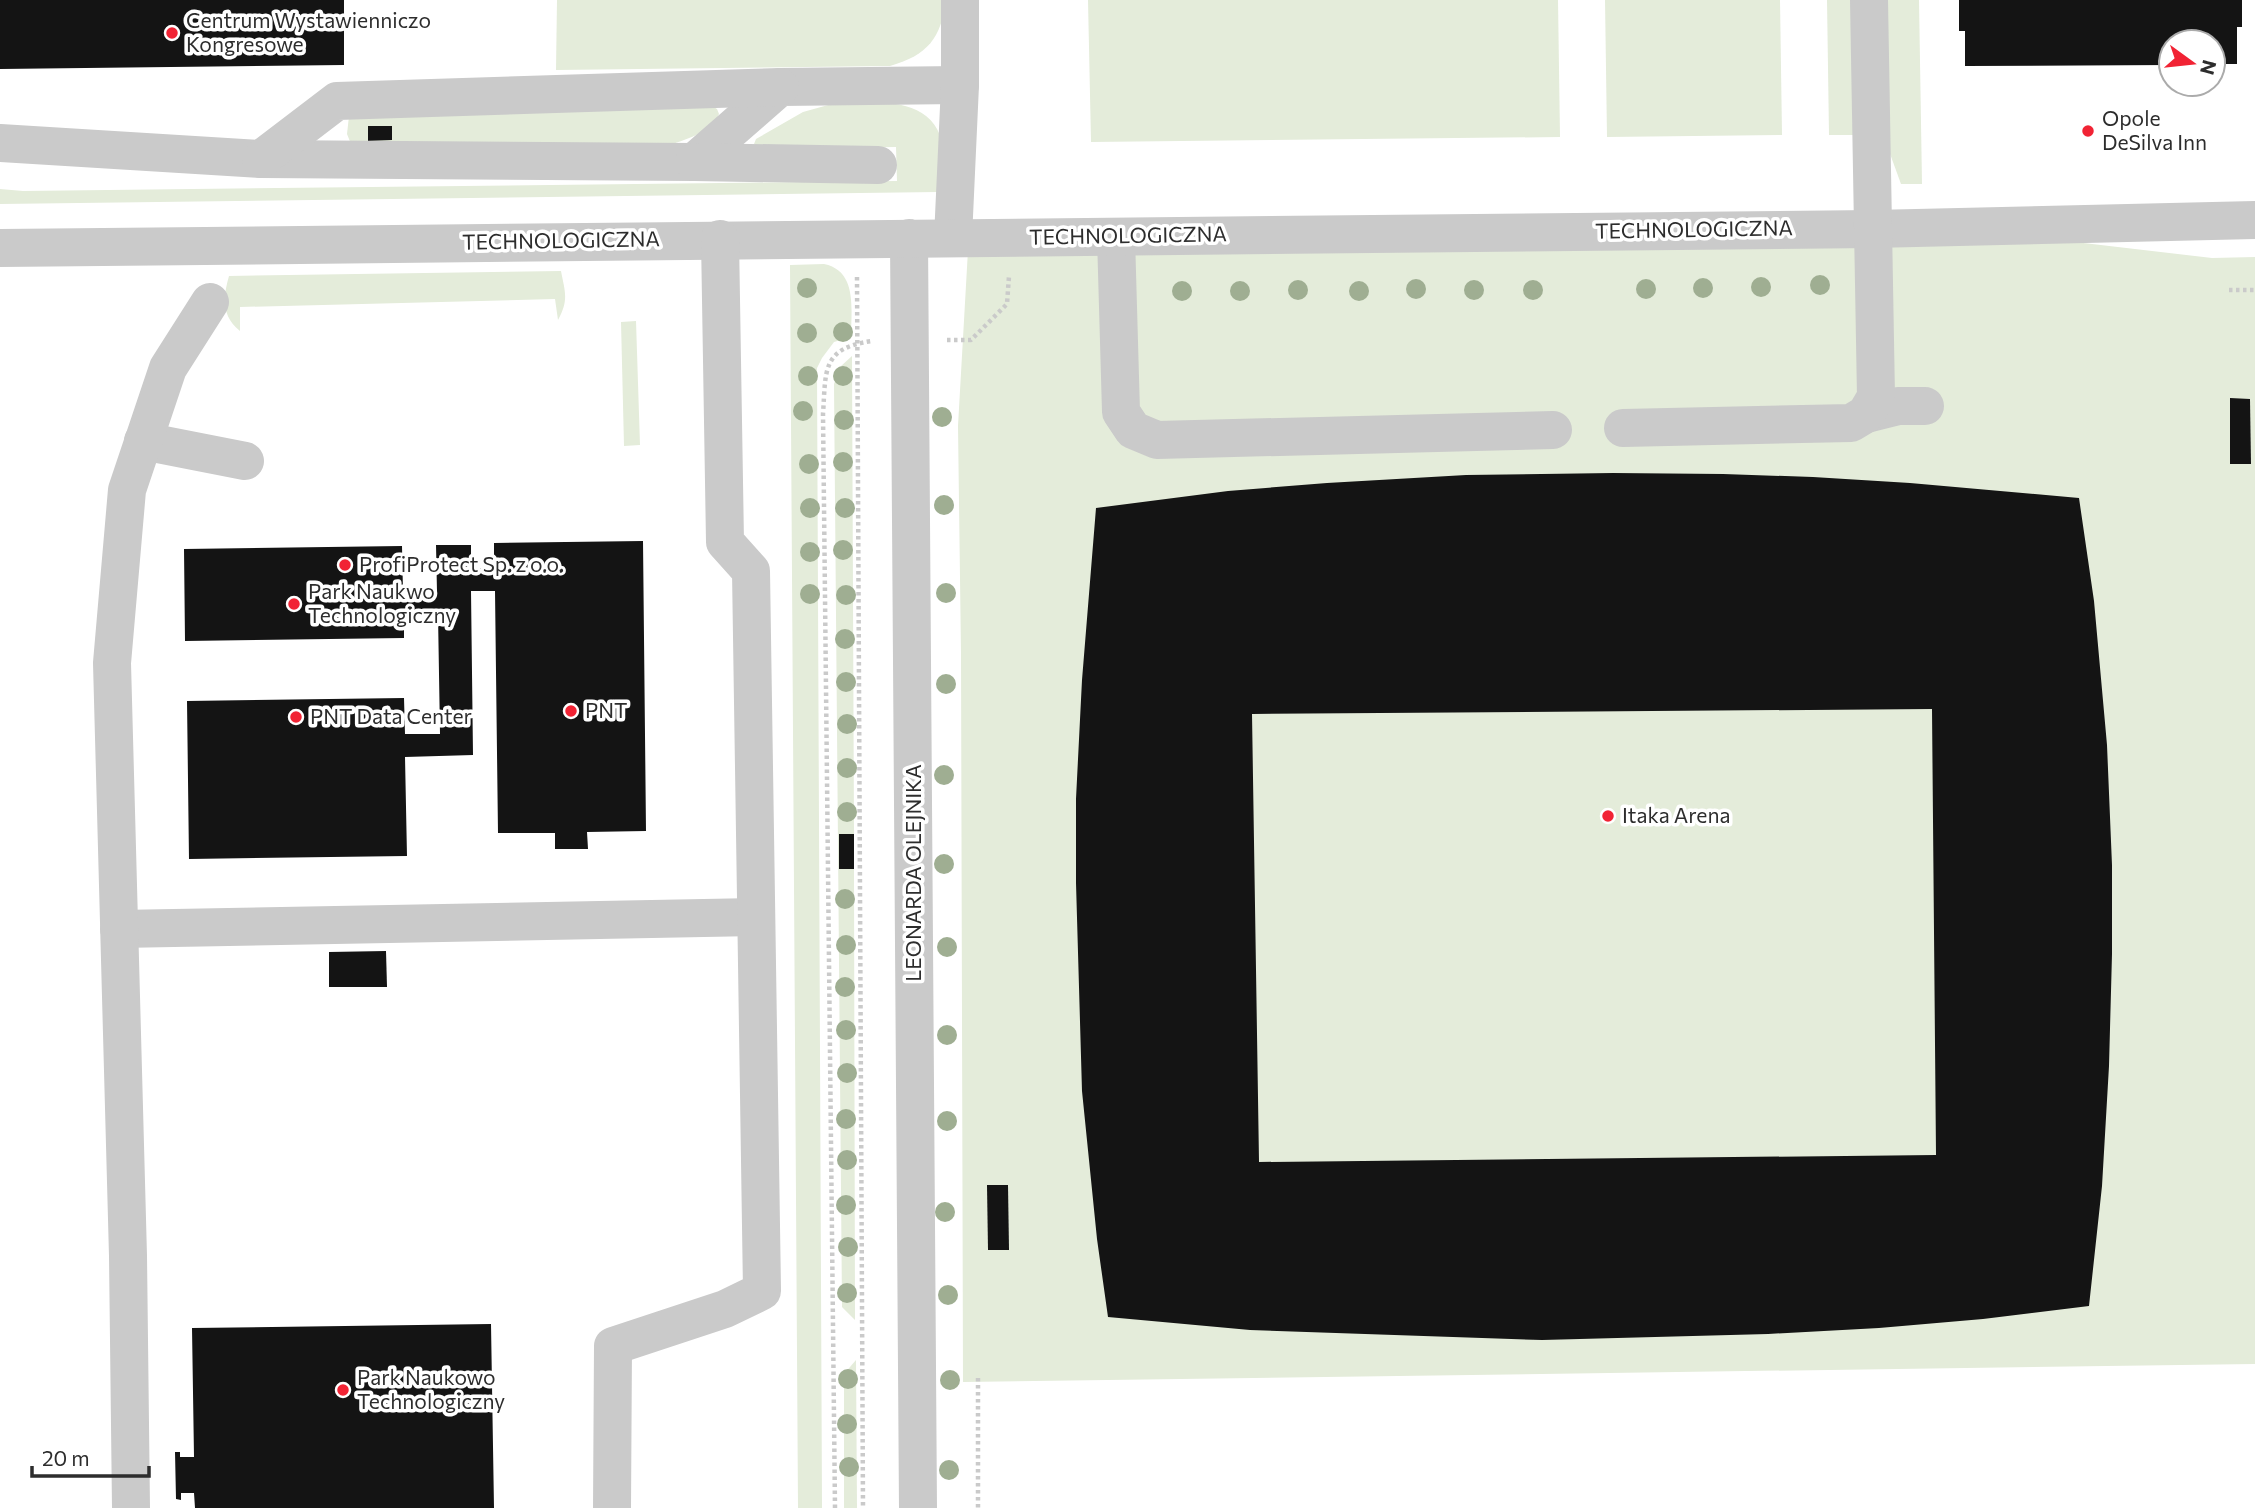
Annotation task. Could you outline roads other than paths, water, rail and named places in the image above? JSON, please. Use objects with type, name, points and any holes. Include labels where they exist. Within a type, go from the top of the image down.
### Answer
[{"type":"street","points":[[953,238],[960,85],[960,0]]},
{"type":"street","points":[[1867,414],[1876,397],[1870,0]]},
{"type":"street","points":[[261,159],[337,101],[780,87],[960,85]]},
{"type":"street","points":[[694,162],[780,87]]},
{"type":"street","points":[[0,143],[261,159],[878,165]]},
{"type":"street","name":"TECHNOLOGICZNA","points":[[0,248],[1873,229],[2255,220]]},
{"type":"street","points":[[1116,237],[1121,412],[1133,430],[1157,440],[1553,430]]},
{"type":"street","name":"LEONARDA OLEJNIKA","points":[[909,238],[918,1508]]},
{"type":"street","points":[[612,1508],[613,1346],[725,1309],[762,1290],[751,570],[724,542],[720,239]]},
{"type":"street","points":[[131,1508],[128,1269],[112,663],[127,490],[168,368],[209,302]]},
{"type":"street","points":[[1623,428],[1851,423],[1867,414],[1898,406],[1925,406]]},
{"type":"street","points":[[143,441],[245,461]]},
{"type":"street","points":[[119,929],[756,918]]},
{"type":"place","name":"Centrum Wystawienniczo Kongresowe","points":[[172,33]]},
{"type":"place","name":"Opole DeSilva Inn","points":[[2088,131]]},
{"type":"place","name":"ProfiProtect Sp. z o.o.","points":[[345,565]]},
{"type":"place","name":"Park Naukwo Technologiczny","points":[[294,604]]},
{"type":"place","name":"PNT","points":[[571,711]]},
{"type":"place","name":"PNT Data Center","points":[[296,717]]},
{"type":"place","name":"Itaka Arena","points":[[1608,816]]},
{"type":"place","name":"Park Naukowo Technologiczny","points":[[343,1390]]}]
